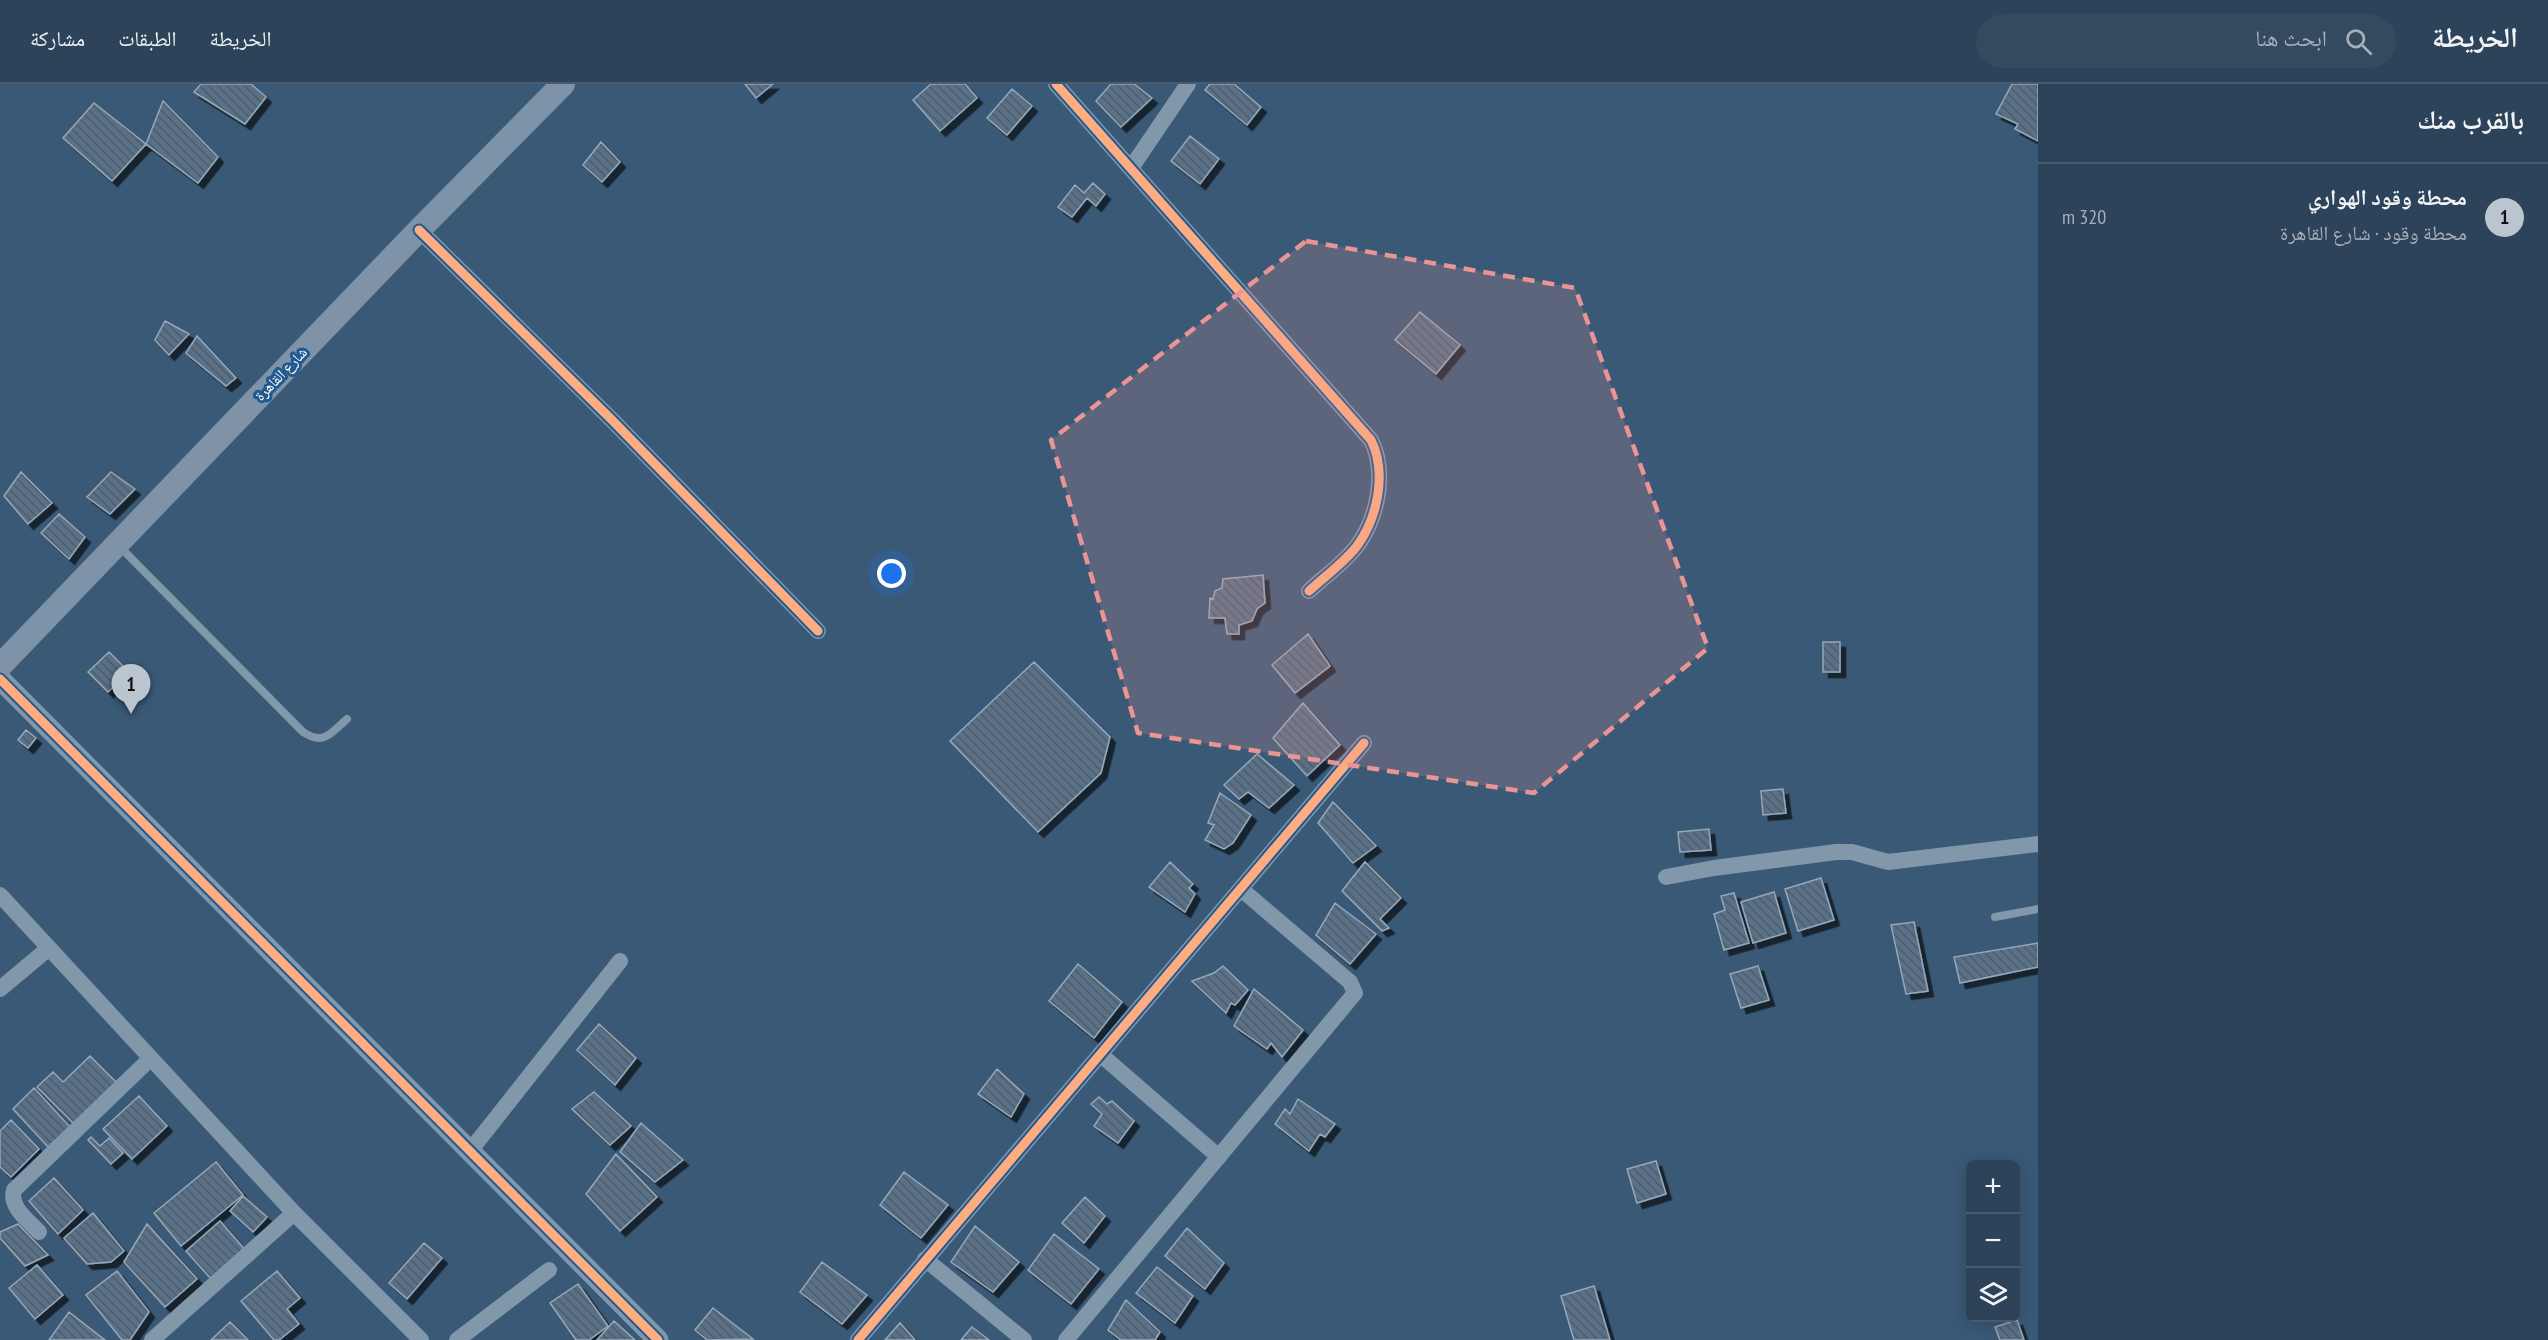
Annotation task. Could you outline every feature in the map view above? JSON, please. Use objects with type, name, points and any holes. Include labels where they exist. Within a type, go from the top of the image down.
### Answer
[{"type":"main road","name":"شارع القاهرة","points":[[0,666],[419,230],[563,84]]},
{"type":"street","points":[[1056,84],[1363,428],[1376,449],[1380,471],[1379,487],[1368,525],[1351,552],[1309,591]]},
{"type":"street","points":[[1131,168],[1188,84]]},
{"type":"street","points":[[419,230],[612,420],[818,631]]},
{"type":"street","points":[[0,679],[658,1340]]},
{"type":"street","points":[[858,1340],[1364,743]]},
{"type":"street","points":[[1666,877],[1714,868],[1836,852],[1852,852],[1888,862],[2038,844]]},
{"type":"street","points":[[1066,1340],[1355,993],[1350,982],[1241,889]]},
{"type":"street","points":[[0,895],[294,1213],[421,1340]]},
{"type":"street","points":[[0,989],[49,948]]},
{"type":"street","points":[[470,1151],[620,961]]},
{"type":"street","points":[[1100,1054],[1219,1157]]},
{"type":"street","points":[[39,1232],[14,1204],[12,1197],[14,1190],[151,1058]]},
{"type":"street","points":[[160,1338],[294,1213]]},
{"type":"street","points":[[925,1259],[1024,1340]]},
{"type":"street","points":[[458,1340],[549,1270]]},
{"type":"lane","points":[[117,544],[303,732],[316,739],[323,739],[347,719]]},
{"type":"lane","points":[[1995,916],[2038,909]]},
{"type":"highlighted area","points":[[1306,241],[1575,288],[1708,648],[1534,793],[1138,733],[1051,440]]},
{"type":"building","points":[[201,84],[251,84],[266,97],[245,124],[194,92]]},
{"type":"building","points":[[745,84],[773,84],[756,98]]},
{"type":"building","points":[[931,84],[965,84],[977,98],[940,131],[913,100]]},
{"type":"building","points":[[1111,84],[1134,84],[1152,98],[1121,127],[1096,101]]},
{"type":"building","points":[[1210,84],[1234,84],[1261,107],[1247,125],[1205,90]]},
{"type":"building","points":[[2012,84],[2038,84],[2038,141],[2015,129],[2018,124],[1996,114]]},
{"type":"building","points":[[1012,89],[1032,106],[1007,135],[987,118]]},
{"type":"building","points":[[163,101],[218,157],[198,183],[146,144]]},
{"type":"building","points":[[94,103],[146,144],[112,181],[63,138]]},
{"type":"building","points":[[1190,136],[1219,159],[1200,184],[1171,161]]},
{"type":"building","points":[[601,142],[620,162],[602,182],[583,165]]},
{"type":"building","points":[[1093,183],[1105,194],[1096,206],[1087,198],[1072,217],[1058,207],[1075,185],[1084,193]]},
{"type":"building","points":[[1420,312],[1460,345],[1436,374],[1395,340]]},
{"type":"building","points":[[165,321],[189,334],[169,355],[155,340]]},
{"type":"building","points":[[197,336],[236,378],[226,386],[186,353]]},
{"type":"building","points":[[21,472],[52,503],[28,524],[4,496]]},
{"type":"building","points":[[111,472],[135,489],[110,514],[87,497]]},
{"type":"building","points":[[59,514],[85,537],[69,559],[41,533]]},
{"type":"building","points":[[1263,575],[1265,603],[1257,609],[1252,621],[1239,625],[1239,634],[1227,634],[1225,618],[1209,618],[1210,598],[1213,599],[1215,591],[1222,588],[1223,579]]},
{"type":"building","points":[[1308,634],[1330,666],[1295,693],[1272,665]]},
{"type":"building","points":[[1823,642],[1840,642],[1840,672],[1823,672]]},
{"type":"building","points":[[109,652],[129,672],[108,692],[88,672]]},
{"type":"building","points":[[1034,662],[1110,737],[1101,773],[1038,832],[950,741]]},
{"type":"building","points":[[1303,703],[1340,745],[1307,776],[1273,738]]},
{"type":"building","points":[[26,730],[36,738],[28,748],[18,740]]},
{"type":"building","points":[[1257,754],[1294,785],[1269,808],[1248,792],[1239,799],[1224,785]]},
{"type":"building","points":[[1783,789],[1786,813],[1763,815],[1761,791]]},
{"type":"building","points":[[1220,793],[1251,815],[1233,843],[1224,849],[1205,840],[1214,825],[1208,823]]},
{"type":"building","points":[[1333,802],[1376,846],[1353,863],[1318,823]]},
{"type":"building","points":[[1709,829],[1711,850],[1680,852],[1678,832]]},
{"type":"building","points":[[1170,862],[1193,884],[1189,888],[1195,894],[1185,912],[1149,887]]},
{"type":"building","points":[[1365,862],[1401,898],[1380,919],[1389,928],[1382,931],[1342,891]]},
{"type":"building","points":[[1821,878],[1834,920],[1798,931],[1785,889]]},
{"type":"building","points":[[1774,892],[1786,933],[1753,943],[1741,902]]},
{"type":"building","points":[[1734,893],[1749,943],[1724,950],[1714,914],[1725,910],[1721,896]]},
{"type":"building","points":[[1335,903],[1376,934],[1350,964],[1316,935]]},
{"type":"building","points":[[1914,922],[1928,991],[1906,994],[1891,925]]},
{"type":"building","points":[[2038,943],[2038,967],[1960,983],[1954,957]]},
{"type":"building","points":[[1078,964],[1122,1002],[1094,1038],[1049,1001]]},
{"type":"building","points":[[1223,966],[1248,990],[1235,1005],[1231,1003],[1226,1013],[1192,981],[1214,973]]},
{"type":"building","points":[[1758,966],[1769,1000],[1741,1008],[1730,974]]},
{"type":"building","points":[[1254,989],[1303,1030],[1282,1057],[1271,1043],[1267,1049],[1234,1026]]},
{"type":"building","points":[[599,1024],[636,1058],[615,1085],[577,1050]]},
{"type":"building","points":[[90,1056],[119,1085],[77,1127],[37,1087],[53,1072],[63,1082]]},
{"type":"building","points":[[997,1069],[1024,1094],[1011,1117],[978,1094]]},
{"type":"building","points":[[34,1088],[70,1127],[48,1147],[13,1109]]},
{"type":"building","points":[[594,1092],[631,1126],[610,1145],[572,1109]]},
{"type":"building","points":[[139,1096],[167,1126],[132,1159],[103,1129]]},
{"type":"building","points":[[1099,1097],[1107,1104],[1112,1101],[1134,1121],[1118,1143],[1094,1126],[1102,1114],[1091,1104]]},
{"type":"building","points":[[1298,1099],[1335,1124],[1325,1137],[1320,1134],[1309,1151],[1275,1124],[1285,1109],[1290,1114]]},
{"type":"building","points":[[11,1120],[39,1149],[11,1177],[0,1167],[0,1131]]},
{"type":"building","points":[[641,1123],[683,1160],[655,1182],[620,1152]]},
{"type":"building","points":[[91,1137],[100,1146],[109,1138],[123,1153],[111,1164],[88,1140]]},
{"type":"building","points":[[616,1154],[657,1197],[620,1231],[586,1194]]},
{"type":"building","points":[[1656,1161],[1666,1194],[1637,1203],[1627,1169]]},
{"type":"building","points":[[216,1162],[243,1195],[181,1246],[154,1213]]},
{"type":"building","points":[[904,1172],[948,1205],[921,1238],[880,1205]]},
{"type":"building","points":[[54,1178],[83,1210],[58,1234],[29,1201]]},
{"type":"building","points":[[243,1196],[267,1217],[253,1232],[230,1211]]},
{"type":"building","points":[[1085,1197],[1105,1216],[1084,1243],[1062,1223]]},
{"type":"building","points":[[93,1213],[124,1251],[111,1262],[87,1264],[64,1238]]},
{"type":"building","points":[[220,1221],[246,1251],[212,1280],[186,1251]]},
{"type":"building","points":[[18,1224],[48,1255],[25,1266],[0,1238],[0,1232]]},
{"type":"building","points":[[147,1224],[197,1279],[165,1307],[124,1262]]},
{"type":"building","points":[[975,1226],[1019,1262],[993,1292],[951,1262]]},
{"type":"building","points":[[1187,1228],[1224,1263],[1205,1289],[1165,1256]]},
{"type":"building","points":[[1054,1234],[1099,1269],[1071,1304],[1028,1270]]},
{"type":"building","points":[[424,1243],[442,1258],[407,1299],[389,1283]]},
{"type":"building","points":[[822,1262],[867,1295],[842,1324],[800,1292]]},
{"type":"building","points":[[37,1265],[63,1295],[35,1319],[9,1288]]},
{"type":"building","points":[[1157,1267],[1193,1296],[1175,1323],[1136,1293]]},
{"type":"building","points":[[117,1271],[149,1312],[130,1340],[122,1340],[86,1295]]},
{"type":"building","points":[[277,1271],[300,1298],[287,1309],[299,1324],[279,1340],[274,1340],[241,1301]]},
{"type":"building","points":[[578,1284],[608,1326],[589,1340],[576,1340],[550,1303]]},
{"type":"building","points":[[1594,1286],[1610,1340],[1574,1340],[1561,1296]]},
{"type":"building","points":[[1126,1300],[1160,1332],[1155,1340],[1121,1340],[1108,1330]]},
{"type":"building","points":[[713,1308],[753,1339],[707,1340],[695,1330]]},
{"type":"building","points":[[69,1312],[105,1340],[49,1340]]},
{"type":"building","points":[[614,1321],[635,1340],[597,1340]]},
{"type":"building","points":[[230,1322],[248,1340],[211,1340]]},
{"type":"building","points":[[2018,1322],[2024,1340],[2000,1340],[1995,1327]]},
{"type":"building","points":[[900,1323],[915,1340],[885,1340]]},
{"type":"building","points":[[972,1327],[989,1340],[961,1340]]},
{"type":"cycle path","points":[[1056,84],[1371,440],[1379,466],[1379,480],[1378,494],[1370,522],[1352,552],[1309,591]]},
{"type":"cycle path","points":[[419,230],[612,420],[818,631]]},
{"type":"cycle path","points":[[0,679],[658,1340]]},
{"type":"cycle path","points":[[858,1340],[1364,743]]},
{"type":"place","name":"محطة وقود الهواري","points":[[131,714]]}]
